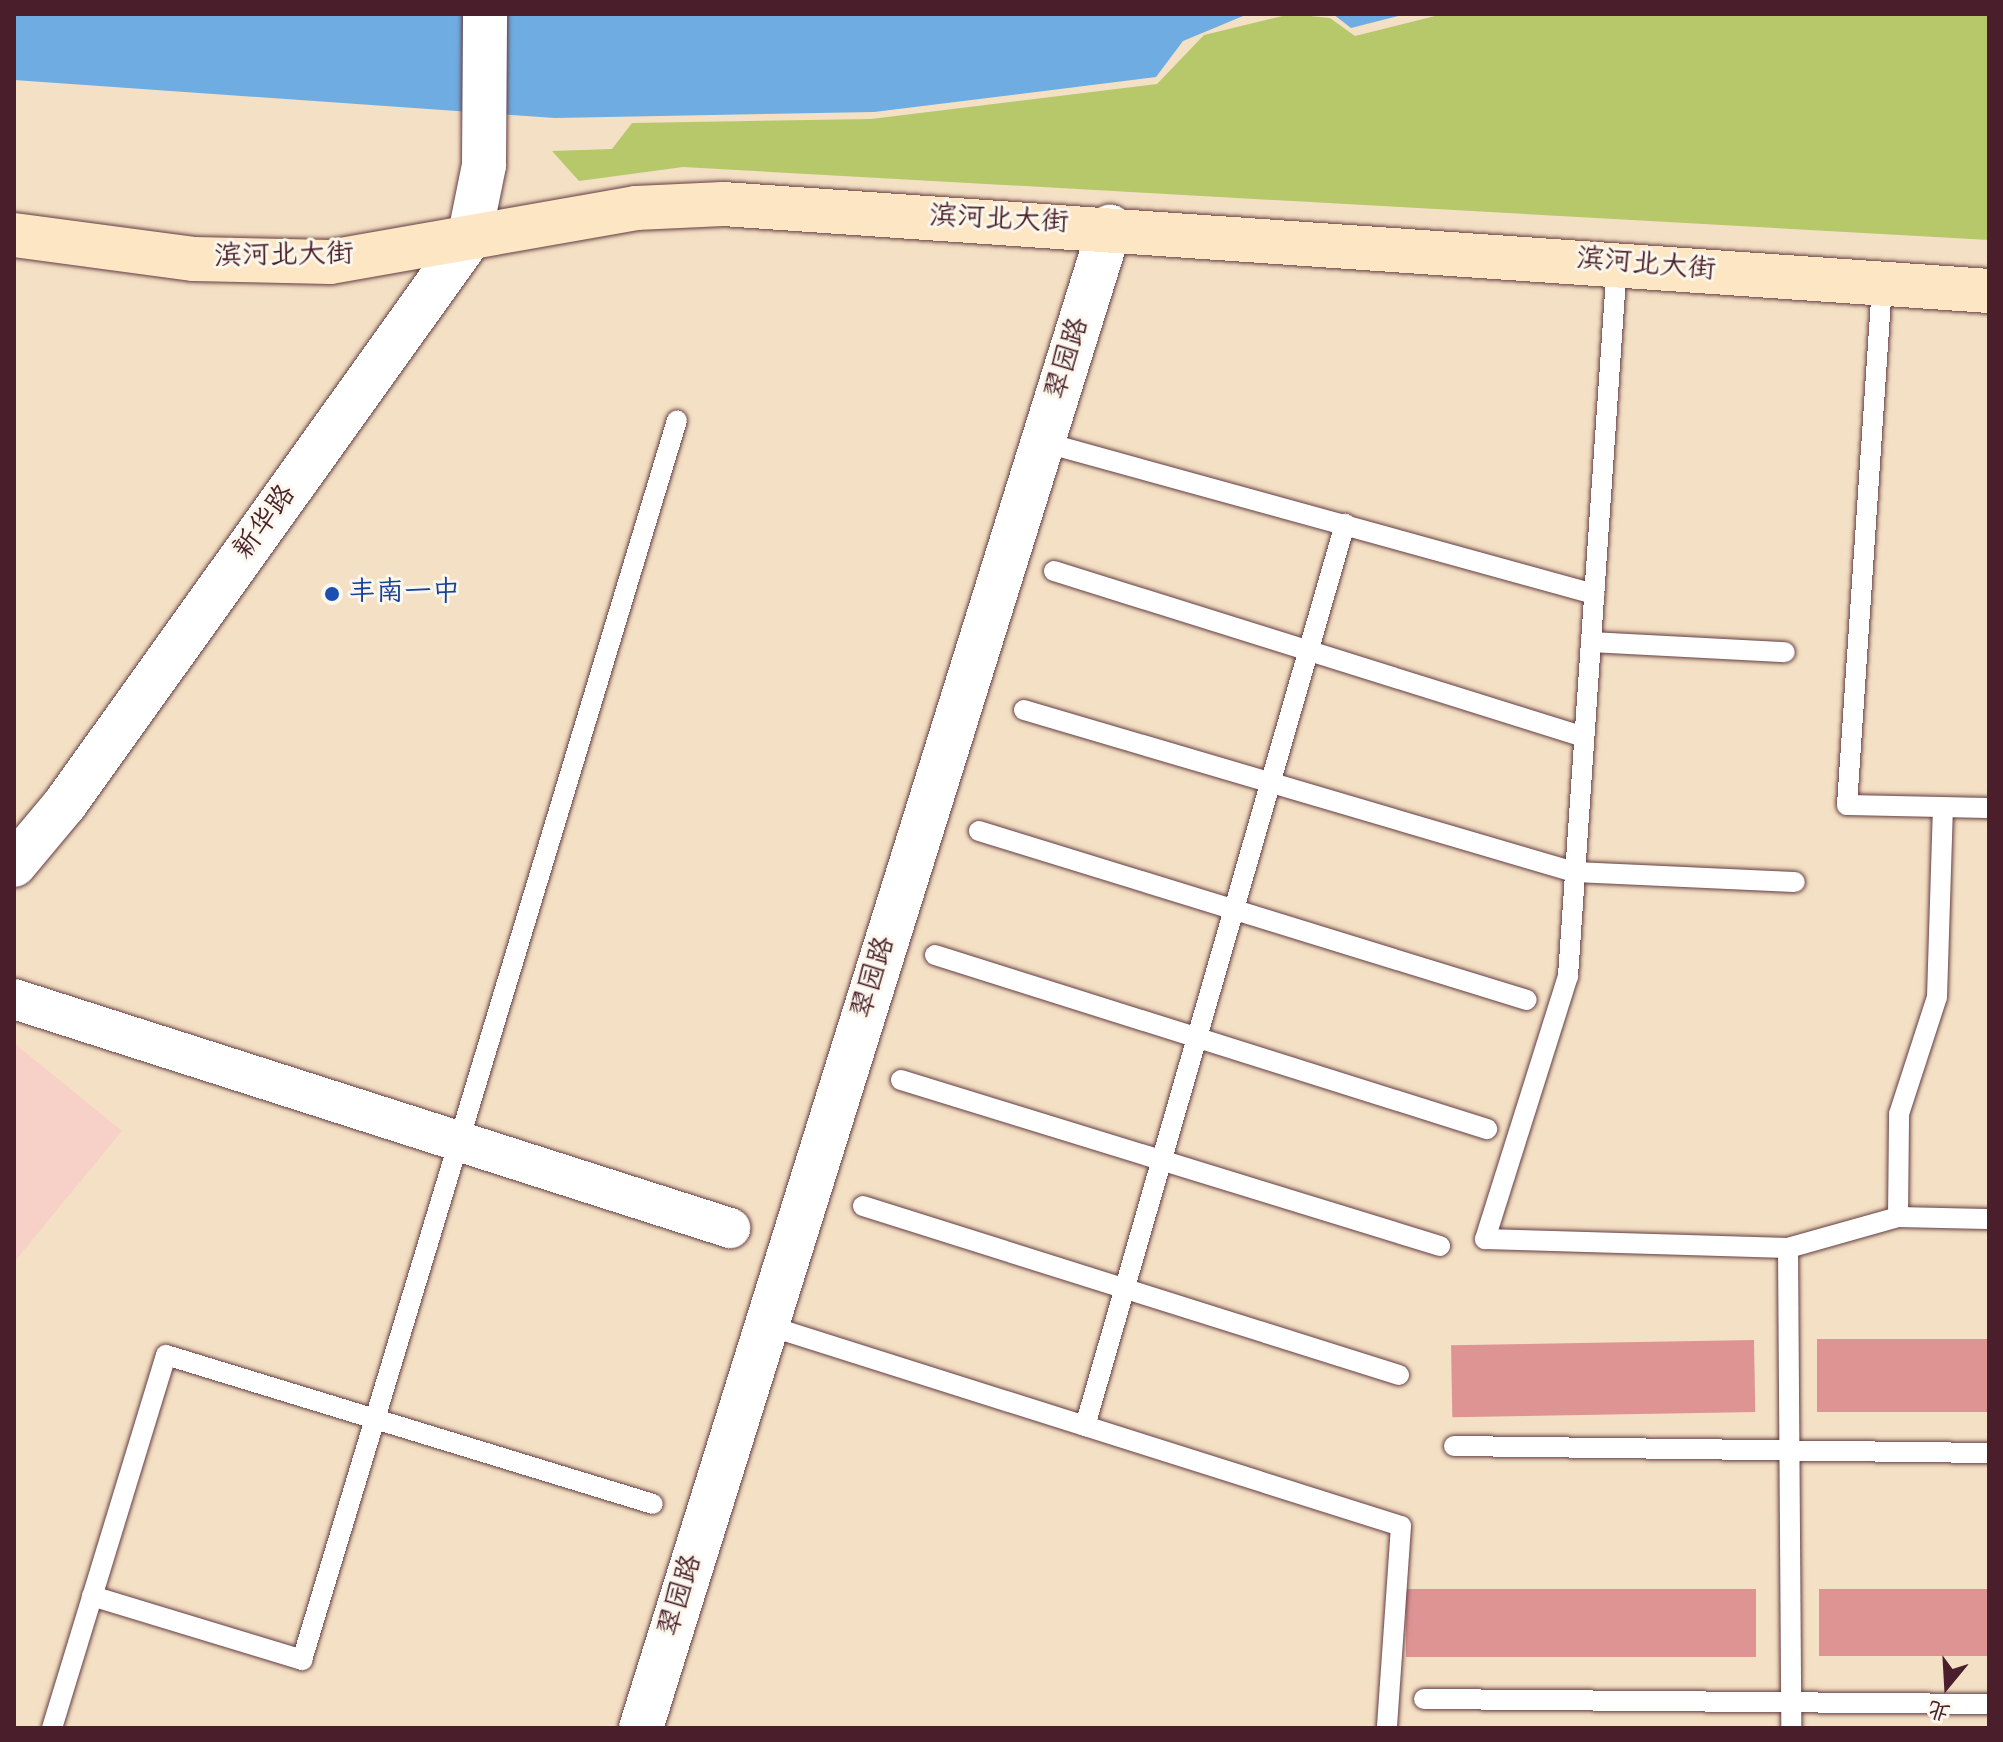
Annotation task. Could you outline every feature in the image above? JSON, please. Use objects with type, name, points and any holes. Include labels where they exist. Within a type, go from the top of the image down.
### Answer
[{"type":"main road","name":"滨河北大街","points":[[14,235],[194,259],[330,262],[636,208],[723,204],[1110,227],[1989,291]]},
{"type":"street","name":"新华路","points":[[14,865],[65,804],[469,239],[484,165],[485,14]]},
{"type":"street","name":"翠园路","points":[[641,1728],[1110,227]]},
{"type":"street","points":[[14,999],[730,1228]]},
{"type":"lane","points":[[1617,263],[1568,976],[1485,1239],[1788,1248],[1898,1217],[1989,1219]]},
{"type":"lane","points":[[1882,285],[1847,805],[1989,808]]},
{"type":"lane","points":[[92,1596],[302,1660],[677,420]]},
{"type":"lane","points":[[1043,442],[1594,594]]},
{"type":"lane","points":[[1085,1426],[1345,524]]},
{"type":"lane","points":[[1054,571],[1584,737]]},
{"type":"lane","points":[[1591,642],[1785,652]]},
{"type":"lane","points":[[1024,710],[1574,872],[1795,882]]},
{"type":"lane","points":[[1898,1217],[1899,1114],[1937,997],[1943,809]]},
{"type":"lane","points":[[979,831],[1527,1000]]},
{"type":"lane","points":[[935,955],[1487,1129]]},
{"type":"lane","points":[[901,1080],[1440,1246]]},
{"type":"lane","points":[[863,1206],[1399,1375]]},
{"type":"lane","points":[[1788,1248],[1791,1728]]},
{"type":"lane","points":[[766,1325],[1401,1526],[1387,1728]]},
{"type":"lane","points":[[52,1728],[166,1355],[653,1504]]},
{"type":"lane","points":[[1454,1446],[1989,1453]]},
{"type":"lane","points":[[1424,1699],[1989,1704]]},
{"type":"shaded area","points":[[14,1043],[122,1131],[14,1262]]},
{"type":"green space","points":[[1291,14],[1330,18],[1355,36],[1443,14],[1989,14],[1989,240],[683,167],[579,181],[552,151],[612,149],[632,123],[871,119],[1157,84],[1204,35]]},
{"type":"water","points":[[14,14],[1248,14],[1183,41],[1156,77],[874,112],[555,118],[14,80]]},
{"type":"water","points":[[1333,14],[1406,14],[1351,28]]},
{"type":"building","points":[[1817,1339],[1989,1339],[1989,1412],[1817,1412]]},
{"type":"building","points":[[1754,1340],[1755,1412],[1452,1417],[1451,1345]]},
{"type":"building","points":[[1406,1589],[1756,1589],[1756,1657],[1406,1657]]},
{"type":"building","points":[[1819,1589],[1989,1589],[1989,1656],[1819,1656]]},
{"type":"place","name":"丰南一中","points":[[332,594]]}]
